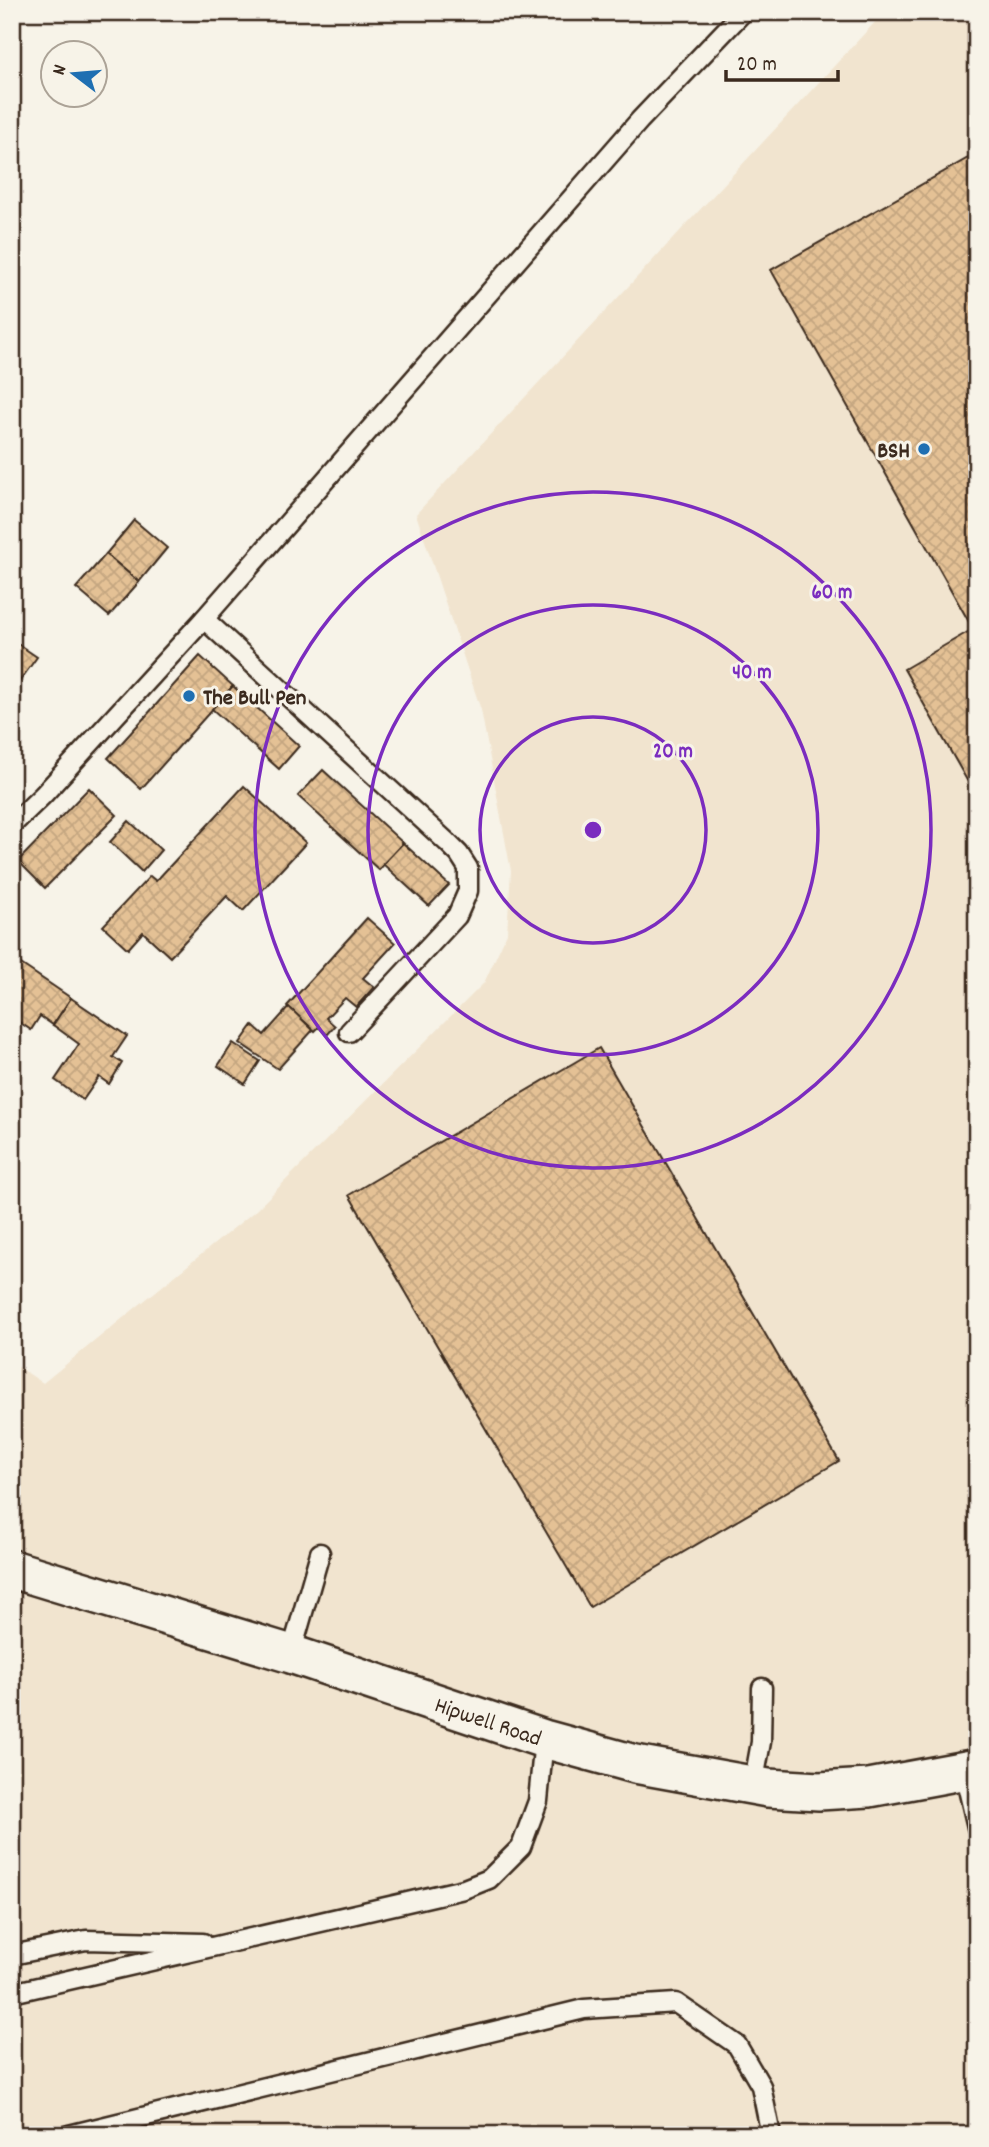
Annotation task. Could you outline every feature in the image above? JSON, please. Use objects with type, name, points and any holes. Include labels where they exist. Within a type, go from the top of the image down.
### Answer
[{"type":"street","name":"Hipwell Road","points":[[12,1569],[291,1654],[544,1739],[635,1764],[753,1786],[819,1791],[869,1788],[970,1770]]},
{"type":"lane","points":[[12,825],[204,619],[640,120],[743,12]]},
{"type":"lane","points":[[204,619],[447,842],[468,868],[468,891],[457,916],[349,1031]]},
{"type":"lane","points":[[291,1654],[320,1553]]},
{"type":"lane","points":[[753,1786],[761,1742],[762,1688]]},
{"type":"lane","points":[[12,1993],[464,1889],[489,1879],[522,1847],[538,1801],[544,1739]]},
{"type":"lane","points":[[970,1770],[977,1827]]},
{"type":"lane","points":[[12,1955],[86,1940],[230,1944]]},
{"type":"lane","points":[[69,2135],[584,2009],[676,2003],[737,2045],[761,2086],[771,2135]]},
{"type":"shaded area","points":[[887,12],[977,12],[977,2135],[12,2135],[12,1363],[43,1383],[256,1210],[484,983],[507,933],[511,871],[481,710],[416,514]]},
{"type":"building","name":"BSH","points":[[977,153],[977,798],[904,669],[973,629],[771,270]]},
{"type":"building","points":[[134,520],[167,548],[139,582],[106,554]]},
{"type":"building","points":[[106,554],[139,582],[109,616],[76,588]]},
{"type":"building","points":[[12,640],[37,657],[12,692]]},
{"type":"building","points":[[200,656],[233,686],[141,789],[108,758]]},
{"type":"building","points":[[233,686],[299,746],[279,769],[212,709]]},
{"type":"building","points":[[323,770],[403,843],[379,870],[298,796]]},
{"type":"building","points":[[244,786],[306,843],[243,911],[227,896],[170,957],[143,932],[128,949],[103,926],[150,876],[156,881]]},
{"type":"building","points":[[89,788],[117,815],[45,888],[18,861]]},
{"type":"building","points":[[129,821],[161,850],[142,872],[110,842]]},
{"type":"building","points":[[403,843],[449,885],[429,906],[383,864]]},
{"type":"building","points":[[367,918],[395,943],[363,978],[374,987],[356,1007],[345,998],[326,1018],[335,1026],[327,1035],[319,1027],[315,1031],[287,1006]]},
{"type":"building","points":[[12,958],[71,998],[53,1025],[40,1016],[31,1030],[12,1017],[12,1011],[18,1002],[12,998]]},
{"type":"building","points":[[71,998],[127,1036],[113,1057],[122,1063],[109,1084],[99,1077],[83,1100],[55,1080],[79,1044],[53,1025]]},
{"type":"building","points":[[289,1007],[313,1030],[278,1069],[240,1043],[253,1025],[264,1035]]},
{"type":"building","points":[[233,1043],[260,1061],[245,1084],[218,1066]]},
{"type":"building","points":[[599,1048],[839,1461],[590,1607],[349,1195]]},
{"type":"place","name":"BSH","points":[[924,449]]},
{"type":"place","name":"The Bull Pen","points":[[189,696]]}]
